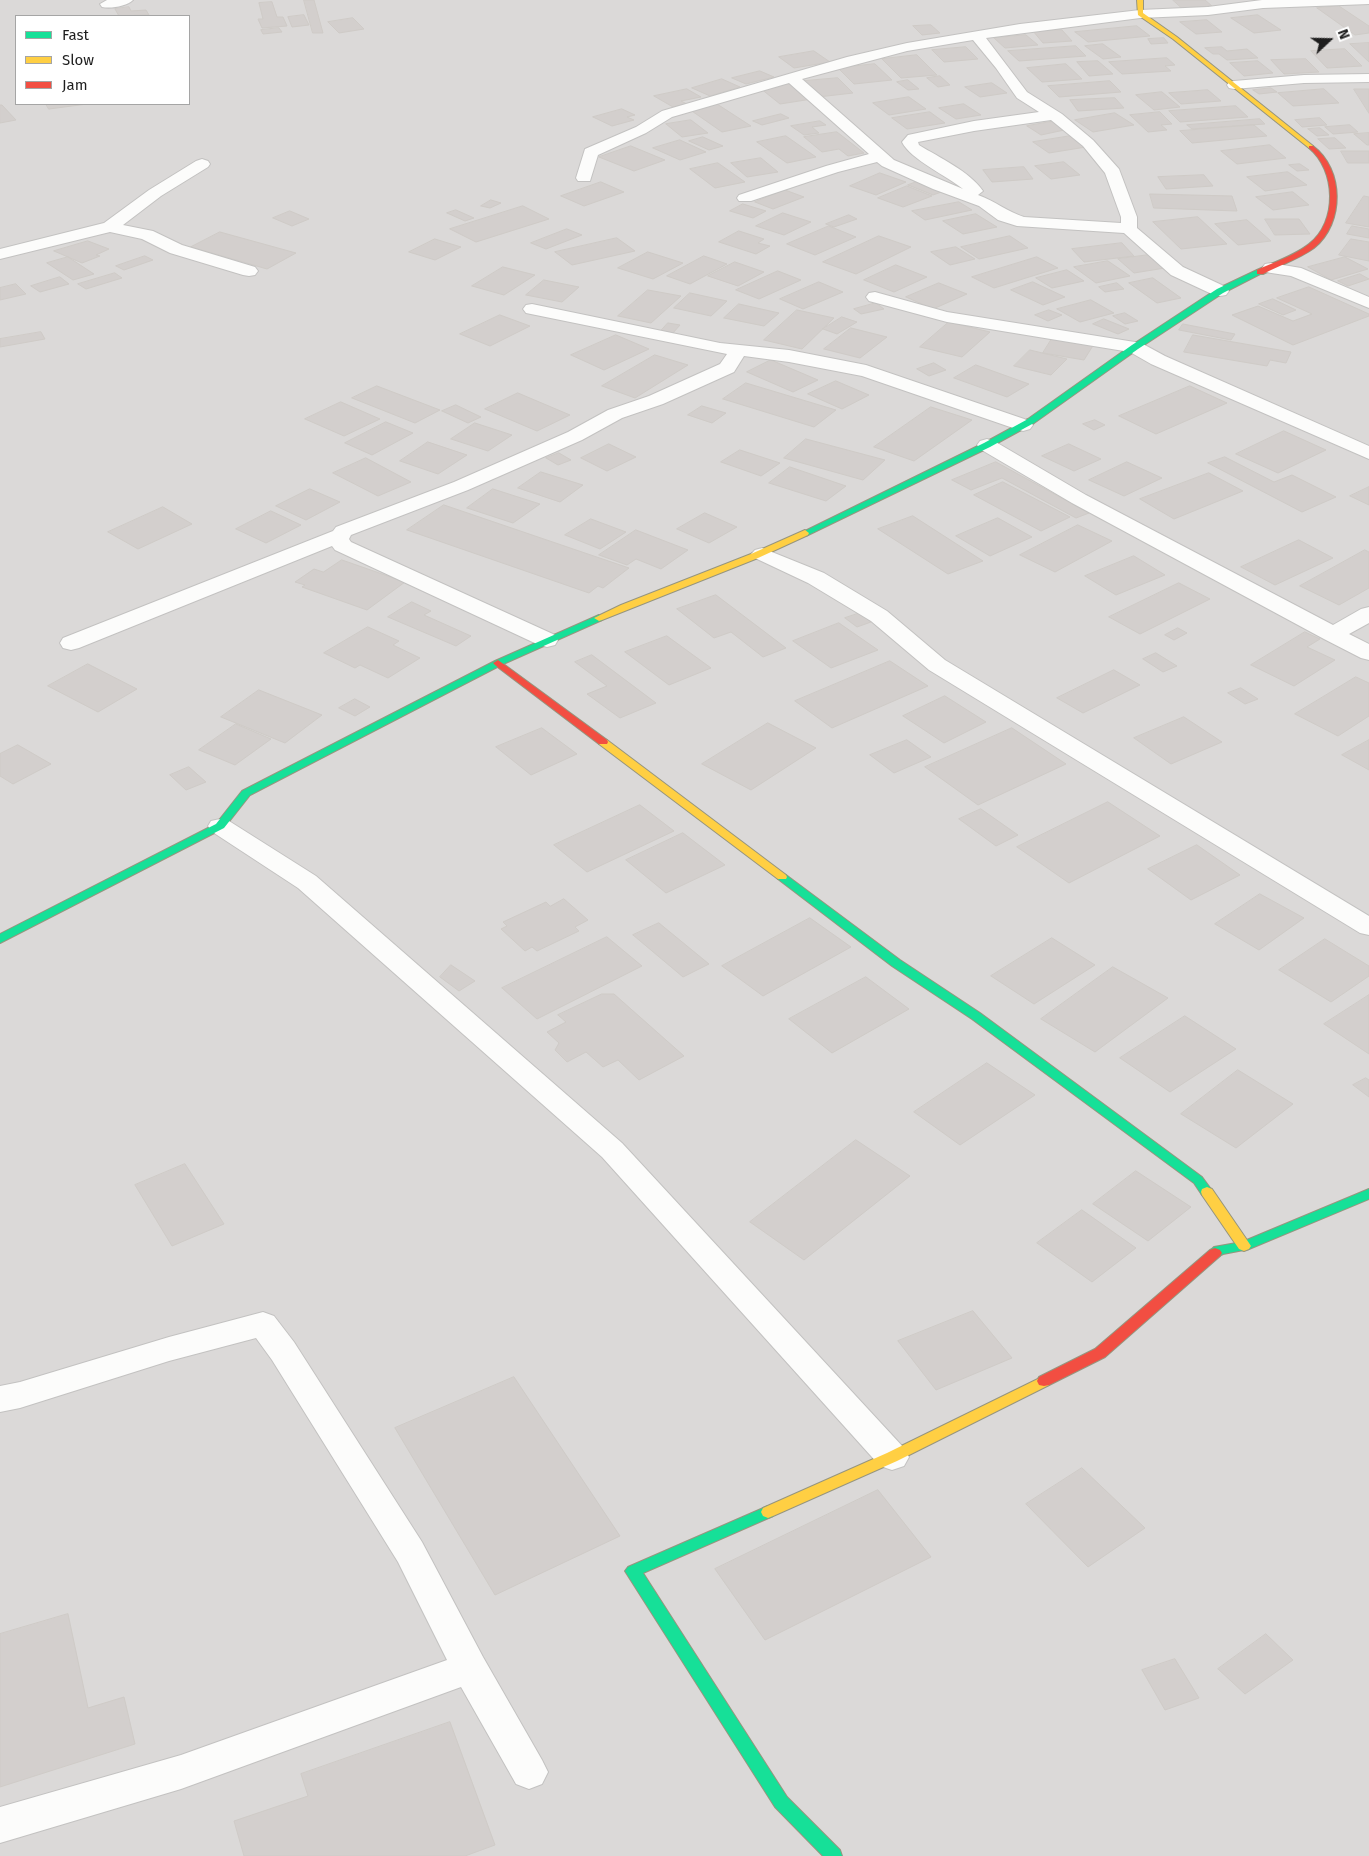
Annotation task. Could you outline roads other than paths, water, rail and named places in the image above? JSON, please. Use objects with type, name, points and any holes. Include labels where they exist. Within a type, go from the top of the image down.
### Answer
[{"type":"street","points":[[107,4],[126,0]]},
{"type":"street","points":[[584,178],[591,152],[641,130],[667,114],[852,60],[907,47],[1140,7],[1208,11],[1263,4],[1369,0]]},
{"type":"street","points":[[0,939],[220,826],[246,793],[498,663],[652,594],[762,554],[851,508],[987,445],[1023,425],[1135,347],[1220,292],[1313,246],[1328,228],[1333,204],[1332,181],[1323,158],[1175,38],[1140,7]]},
{"type":"street","points":[[976,35],[1001,65],[1022,95],[1052,114],[1088,143],[1113,172],[1128,217],[1129,229]]},
{"type":"street","points":[[792,78],[888,163],[938,186],[984,203],[1004,216],[1023,222],[1129,229],[1178,271],[1220,292]]},
{"type":"street","points":[[1234,85],[1304,79],[1369,78]]},
{"type":"street","points":[[984,203],[981,196],[956,175],[913,148],[910,142],[913,138],[1052,114]]},
{"type":"street","points":[[745,198],[832,169],[881,156]]},
{"type":"street","points":[[0,254],[110,227],[155,193],[202,164]]},
{"type":"street","points":[[110,227],[147,235],[176,249],[248,271]]},
{"type":"street","points":[[1271,268],[1295,272],[1369,303]]},
{"type":"street","points":[[875,297],[921,312],[1135,347],[1158,360],[1369,453]]},
{"type":"street","points":[[532,310],[720,348],[789,356],[866,371],[1023,425]]},
{"type":"street","points":[[547,640],[342,546],[339,539],[343,531],[462,486],[574,436],[616,414],[656,400],[727,368],[739,350]]},
{"type":"street","points":[[987,445],[1079,499],[1369,653]]},
{"type":"street","points":[[71,643],[341,535]]},
{"type":"street","points":[[762,554],[816,578],[879,616],[938,665],[1369,928]]},
{"type":"street","points":[[1332,634],[1369,614]]},
{"type":"street","points":[[498,663],[896,963],[976,1016],[1198,1180],[1244,1246]]},
{"type":"street","points":[[220,826],[307,882],[612,1150],[892,1456]]},
{"type":"street","points":[[834,1856],[781,1802],[633,1571],[892,1456],[1100,1354],[1219,1250],[1244,1246],[1366,1200]]},
{"type":"street","points":[[0,1399],[20,1395],[169,1349],[263,1324],[283,1351],[410,1552],[470,1668],[529,1772]]},
{"type":"street","points":[[0,1825],[181,1772],[470,1668]]}]
